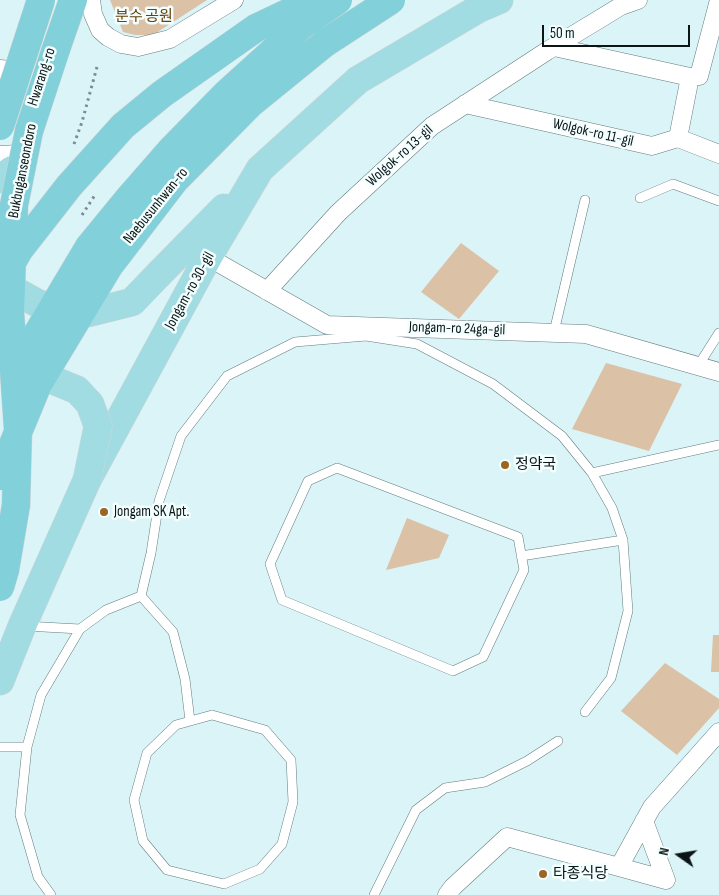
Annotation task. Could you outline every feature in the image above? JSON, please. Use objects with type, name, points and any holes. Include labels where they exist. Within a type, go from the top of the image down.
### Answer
[{"type":"highway","name":"Bukbuganseondoro","points":[[0,126],[41,0]]},
{"type":"highway","name":"Bukbuganseondoro","points":[[0,587],[5,570],[16,505],[18,429],[10,312],[14,205],[29,131],[73,0]]},
{"type":"highway","points":[[0,282],[19,250],[69,186],[123,126],[162,94],[256,28],[315,0]]},
{"type":"highway","name":"Naebusunhwan-ro","points":[[0,416],[33,341],[95,240],[172,149],[227,92],[302,25],[338,0]]},
{"type":"highway","name":"Naebusunhwan-ro","points":[[0,476],[38,384],[109,266],[175,180],[250,104],[326,43],[391,0]]},
{"type":"main road","name":"Hwarang-ro","points":[[0,211],[12,164],[67,0]]},
{"type":"main road","points":[[0,226],[12,164],[59,58],[79,0]]},
{"type":"main road","name":"Jongam-ro 30-gil","points":[[0,681],[22,626],[87,480],[208,257],[260,169],[358,80],[478,9],[499,0]]},
{"type":"main road","points":[[12,164],[0,276],[10,288],[36,303],[76,316],[132,302],[189,245],[260,169]]},
{"type":"main road","points":[[0,356],[76,390],[90,404],[98,426],[87,480]]},
{"type":"street","points":[[90,0],[93,14],[100,30],[108,37],[122,44],[138,47],[170,39],[234,0]]},
{"type":"street","name":"Wolgok-ro 13-gil","points":[[267,291],[338,213],[432,126],[621,6],[638,0]]},
{"type":"street","points":[[554,47],[690,77],[699,76],[719,0]]},
{"type":"street","points":[[0,68],[43,73]]},
{"type":"street","points":[[690,77],[678,138],[719,154]]},
{"type":"street","name":"Wolgok-ro 11-gil","points":[[465,104],[652,146],[678,138]]},
{"type":"street","name":"Jongam-ro 24ga-gil","points":[[208,257],[327,325],[586,334],[719,372]]},
{"type":"street","points":[[619,868],[652,806],[719,732]]},
{"type":"street","points":[[447,895],[452,887],[507,837],[666,880],[644,821]]},
{"type":"lane","points":[[640,198],[673,184],[719,201]]},
{"type":"lane","points":[[554,332],[585,200]]},
{"type":"lane","points":[[698,366],[719,333]]},
{"type":"lane","points":[[141,596],[151,553],[159,501],[181,436],[227,376],[295,342],[366,336],[417,344],[493,384],[562,436],[592,473],[612,508],[623,540],[628,611],[611,678],[585,712]]},
{"type":"lane","points":[[592,473],[719,445]]},
{"type":"lane","points":[[337,468],[518,537],[522,556],[524,570],[483,657],[453,671],[282,600],[270,564],[308,481],[337,468]]},
{"type":"lane","points":[[522,556],[623,540]]},
{"type":"lane","points":[[51,895],[38,877],[20,816],[27,748],[41,695],[80,629],[106,610],[141,596]]},
{"type":"lane","points":[[141,596],[173,632],[185,679],[190,721]]},
{"type":"lane","points":[[22,626],[80,629]]},
{"type":"lane","points":[[212,715],[265,730],[290,760],[293,802],[282,844],[260,869],[224,884],[167,870],[143,841],[134,800],[147,754],[176,725],[190,721],[212,715]]},
{"type":"lane","points":[[374,895],[416,810],[446,788],[485,782],[527,761],[558,741]]},
{"type":"lane","points":[[0,747],[27,748]]},
{"type":"green space","name":"분수 공원","points":[[110,0],[207,0],[153,35],[135,35],[123,32]]},
{"type":"green space","points":[[461,243],[499,271],[459,319],[421,292]]},
{"type":"green space","points":[[606,363],[682,384],[649,451],[572,429]]},
{"type":"green space","points":[[407,518],[449,535],[439,558],[386,570]]},
{"type":"green space","points":[[713,635],[719,635],[719,672],[711,672]]},
{"type":"green space","points":[[665,663],[719,699],[719,708],[677,755],[621,711]]},
{"type":"place","name":"정약국","points":[[505,465]]},
{"type":"place","name":"Jongam SK Apt.","points":[[104,512]]},
{"type":"place","name":"타종식당","points":[[543,874]]}]
